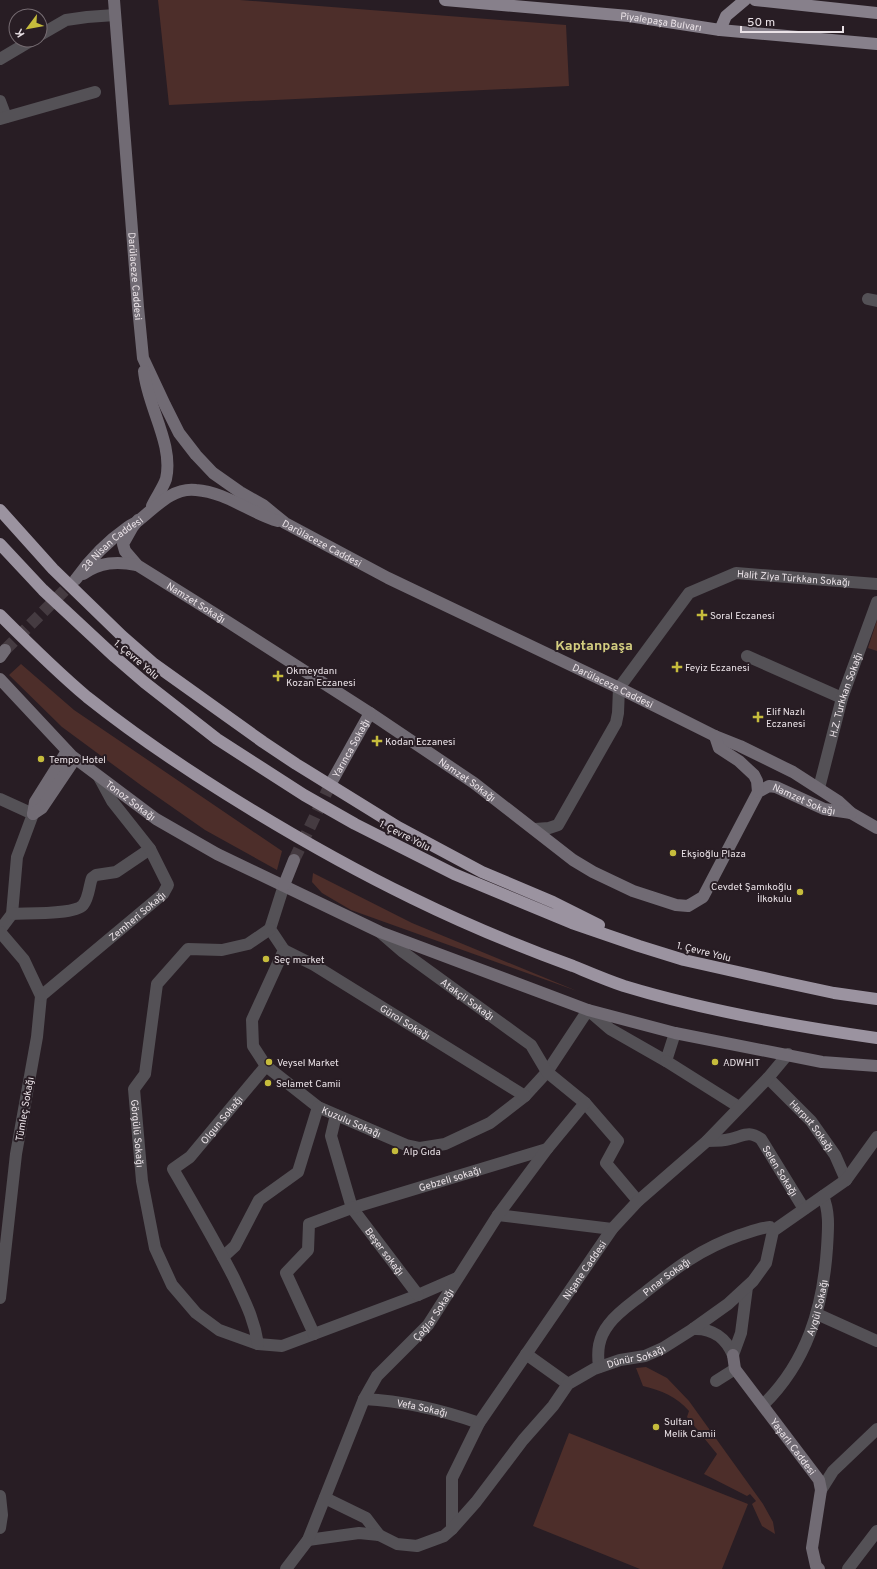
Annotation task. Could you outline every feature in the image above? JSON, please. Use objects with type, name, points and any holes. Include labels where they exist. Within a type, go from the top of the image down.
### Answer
[{"type":"highway","points":[[0,510],[53,569],[122,636],[154,664],[296,764],[398,827],[482,872],[553,902],[639,946]]},
{"type":"highway","name":"1. Çevre Yolu","points":[[0,544],[43,590],[144,682],[217,739],[298,791],[355,824],[454,874],[572,923],[639,946],[684,960],[778,981],[834,993],[877,999]]},
{"type":"highway","points":[[0,615],[85,695],[181,766],[323,852],[425,905],[481,931],[621,985],[678,1001],[800,1027],[877,1038]]},
{"type":"main road","name":"Darülaceze Caddesi","points":[[114,0],[143,358],[179,433],[196,455],[213,472],[240,492],[263,505],[285,523],[400,583],[619,688],[715,736],[740,746],[793,772],[838,801],[851,813],[877,828]]},
{"type":"main road","name":"Piyalepaşa Bulvarı","points":[[445,0],[629,16],[720,30],[877,44]]},
{"type":"main road","points":[[720,30],[726,16],[745,0]]},
{"type":"main road","points":[[755,0],[877,13]]},
{"type":"main road","points":[[143,358],[145,379],[167,455],[166,479],[149,510]]},
{"type":"main road","points":[[149,510],[170,496],[182,491],[195,489],[232,500],[262,516],[285,523]]},
{"type":"main road","name":"28 Nisan Caddesi","points":[[76,578],[95,555],[149,510]]},
{"type":"main road","name":"Namzet Sokağı","points":[[138,520],[129,532],[123,544],[125,551],[137,565],[370,713],[474,783],[573,860],[593,872],[633,891],[676,905],[688,906],[703,897],[758,792],[765,787],[776,787],[824,809],[851,813]]},
{"type":"main road","name":"Namzet Sokağı","points":[[76,578],[95,566],[109,563],[121,562],[137,565]]},
{"type":"main road","name":"Tonoz Sokağı","points":[[1,683],[71,755],[156,819],[217,854],[380,932],[588,1010],[675,1033],[788,1054],[822,1062],[877,1066]]},
{"type":"main road","name":"Yarınca Sokağı","points":[[331,783],[370,713]]},
{"type":"main road","name":"Namzet Sokağı","points":[[715,736],[719,748],[739,761],[754,775],[757,781],[758,792]]},
{"type":"main road","points":[[32,814],[35,802],[71,755]]},
{"type":"main road","points":[[284,885],[294,860]]},
{"type":"main road","name":"Yaşarlı Caddesi","points":[[733,1355],[735,1369],[818,1480],[821,1490]]},
{"type":"main road","points":[[819,1569],[816,1566],[812,1548],[821,1490]]},
{"type":"street","points":[[48,30],[66,20],[115,15]]},
{"type":"street","points":[[0,59],[19,48]]},
{"type":"street","points":[[0,101],[3,118],[95,92]]},
{"type":"street","name":"Halit Ziya Türkkan Sokağı","points":[[619,688],[689,593],[736,573],[877,584]]},
{"type":"street","name":"H.Z. Turkkan Sokağı","points":[[819,788],[842,698],[877,602]]},
{"type":"street","points":[[747,656],[842,698]]},
{"type":"street","points":[[535,829],[549,828],[558,824],[569,807],[616,723],[619,688]]},
{"type":"street","name":"Zemheri Sokağı","points":[[41,996],[166,890],[168,885],[150,849],[112,801],[99,777]]},
{"type":"street","points":[[0,799],[32,814],[17,857],[12,914],[0,931],[24,960],[41,996]]},
{"type":"street","points":[[12,914],[59,912],[77,909],[83,905],[86,900],[92,878],[96,875],[116,872],[150,849]]},
{"type":"street","points":[[284,885],[270,929],[284,950]]},
{"type":"street","name":"Görgülü Sokağı","points":[[258,1344],[219,1330],[196,1313],[172,1285],[155,1248],[146,1204],[142,1182],[134,1089],[145,1074],[157,984],[188,949],[222,950],[248,944],[270,929]]},
{"type":"street","name":"Atakçil Sokağı","points":[[380,932],[403,952],[531,1045],[548,1072],[585,1102],[618,1141],[606,1163],[638,1201]]},
{"type":"street","name":"Kuzulu Sokağı","points":[[284,950],[252,1020],[253,1046],[266,1066],[318,1107],[406,1145],[420,1148],[445,1144],[490,1123],[525,1096],[548,1072],[588,1010]]},
{"type":"street","name":"Gürol Sokağı","points":[[284,950],[314,965],[525,1096]]},
{"type":"street","name":"Tümleç Sokağı","points":[[0,1298],[16,1154],[37,1037],[41,996]]},
{"type":"street","points":[[588,1010],[610,1029],[666,1061],[739,1107]]},
{"type":"street","points":[[666,1061],[675,1033]]},
{"type":"street","name":"Nişane Caddesi","points":[[452,1529],[452,1478],[479,1423],[612,1229],[638,1201],[708,1141],[768,1078],[788,1054]]},
{"type":"street","name":"Olgun Sokağı","points":[[223,1257],[173,1168],[190,1157],[266,1066]]},
{"type":"street","name":"Harput Sokağı","points":[[768,1078],[811,1121],[835,1155],[846,1180]]},
{"type":"street","name":"Çağlar Sokağı","points":[[286,1569],[308,1540],[364,1399],[377,1376],[428,1325],[498,1215],[547,1149],[585,1102]]},
{"type":"street","points":[[318,1107],[298,1172],[259,1200],[235,1246],[223,1257],[255,1326],[258,1344],[282,1346],[418,1295],[457,1278]]},
{"type":"street","name":"Beşer sokağı","points":[[336,1115],[331,1136],[352,1208],[418,1295]]},
{"type":"street","name":"Selen Sokağı","points":[[708,1141],[730,1140],[743,1134],[754,1134],[765,1145],[804,1209]]},
{"type":"street","points":[[773,1231],[846,1180],[877,1137]]},
{"type":"street","name":"Gebzeli sokağı","points":[[352,1208],[547,1149]]},
{"type":"street","name":"Aygül Sokağı","points":[[762,1405],[777,1391],[798,1361],[817,1314],[825,1270],[827,1240],[828,1212],[823,1196]]},
{"type":"street","points":[[314,1334],[286,1273],[308,1250],[309,1224],[352,1208]]},
{"type":"street","points":[[498,1215],[612,1229]]},
{"type":"street","name":"Pınar Sokağı","points":[[599,1367],[597,1351],[609,1324],[625,1308],[671,1272],[703,1250],[721,1242],[761,1228],[770,1227],[773,1231]]},
{"type":"street","name":"Dünür Sokağı","points":[[308,1540],[359,1532],[379,1536],[397,1544],[417,1546],[444,1536],[476,1502],[523,1440],[553,1406],[568,1384],[599,1367],[620,1360],[645,1356],[663,1348],[728,1304],[753,1281],[766,1264],[773,1231]]},
{"type":"street","points":[[733,1355],[741,1333],[747,1287]]},
{"type":"street","points":[[817,1314],[877,1341]]},
{"type":"street","points":[[693,1329],[704,1328],[716,1334],[729,1345],[733,1355]]},
{"type":"street","points":[[526,1354],[568,1384]]},
{"type":"street","points":[[716,1381],[735,1369]]},
{"type":"street","name":"Vefa Sokağı","points":[[364,1399],[392,1401],[454,1414],[479,1423]]},
{"type":"street","points":[[821,1490],[833,1471],[877,1429]]},
{"type":"street","points":[[0,1496],[2,1515],[0,1528]]},
{"type":"street","points":[[325,1498],[366,1518],[379,1536]]},
{"type":"street","points":[[848,1569],[877,1531]]},
{"type":"shaded area","points":[[158,0],[240,0],[566,25],[569,86],[169,105]]},
{"type":"shaded area","points":[[877,620],[877,651],[868,648]]},
{"type":"shaded area","points":[[21,664],[74,710],[282,851],[277,870],[205,830],[62,727],[9,675]]},
{"type":"shaded area","points":[[313,873],[412,923],[577,991],[351,910],[322,893],[312,882]]},
{"type":"shaded area","points":[[646,1367],[667,1378],[689,1401],[763,1504],[773,1522],[775,1534],[762,1526],[752,1504],[756,1501],[750,1494],[747,1496],[704,1474],[717,1454],[687,1417],[689,1411],[684,1406],[668,1395],[643,1386],[636,1368]]},
{"type":"shaded area","points":[[569,1433],[748,1504],[722,1569],[640,1569],[533,1526]]},
{"type":"tunnel","points":[[5,650],[76,579]]},
{"type":"tunnel","points":[[294,860],[331,783]]},
{"type":"place","name":"Soral Eczanesi","points":[[702,615]]},
{"type":"place","name":"Feyiz Eczanesi","points":[[677,667]]},
{"type":"place","name":"Okmeydanı Kozan Eczanesi","points":[[278,676]]},
{"type":"place","name":"Elif Nazlı Eczanesi","points":[[758,717]]},
{"type":"place","name":"Kodan Eczanesi","points":[[377,741]]},
{"type":"place","name":"Tempo Hotel","points":[[41,759]]},
{"type":"place","name":"Ekşioğlu Plaza","points":[[673,853]]},
{"type":"place","name":"Cevdet Şamıkoğlu İlkokulu","points":[[800,892]]},
{"type":"place","name":"Seç market","points":[[266,959]]},
{"type":"place","name":"Veysel Market","points":[[269,1062]]},
{"type":"place","name":"ADWHIT","points":[[715,1062]]},
{"type":"place","name":"Selamet Camii","points":[[268,1083]]},
{"type":"place","name":"Alp Gıda","points":[[395,1151]]},
{"type":"place","name":"Sultan Melik Camii","points":[[656,1427]]},
{"type":"district","name":"Kaptanpaşa","points":[[594,645]]}]
